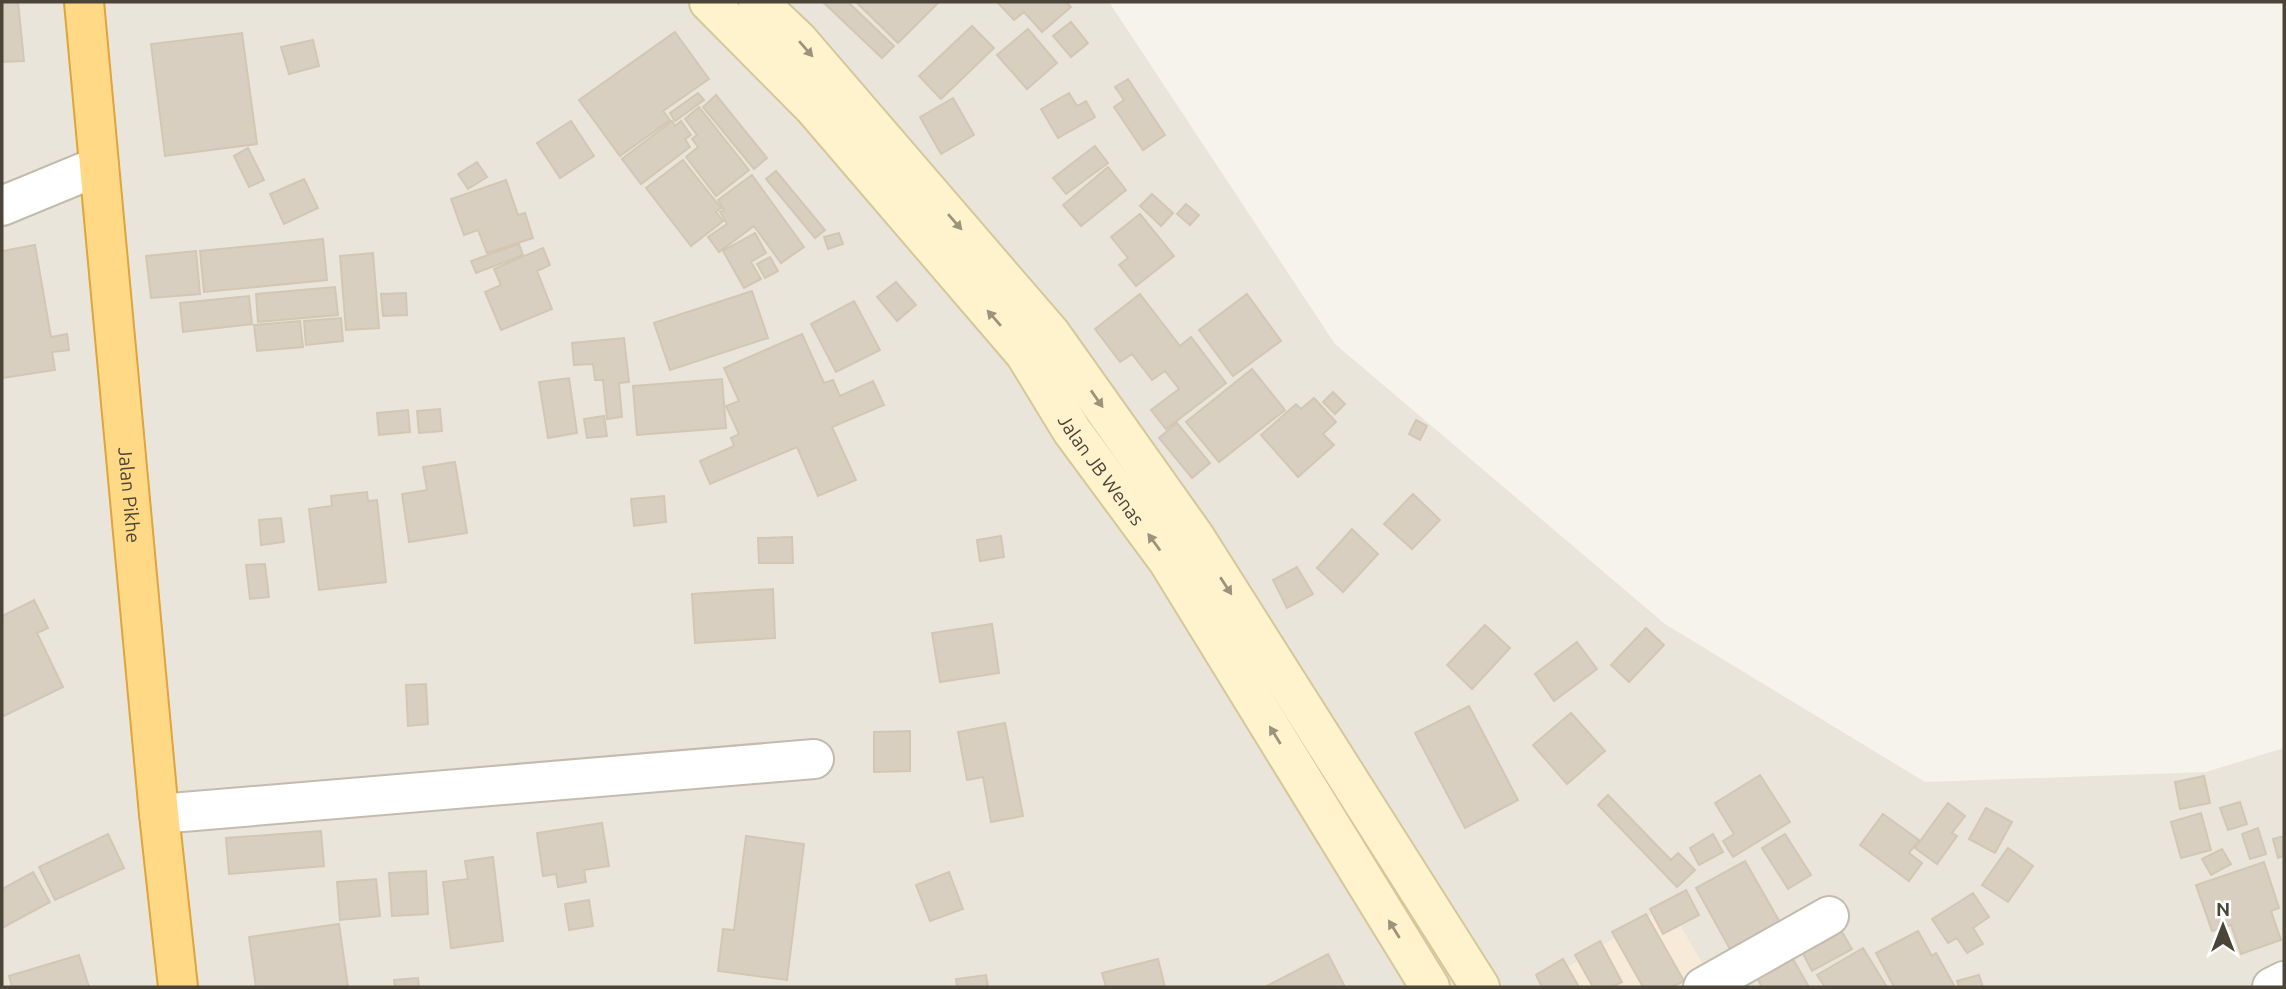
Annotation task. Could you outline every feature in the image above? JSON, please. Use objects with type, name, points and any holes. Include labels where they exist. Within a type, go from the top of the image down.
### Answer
[{"type":"highway","name":"Jalan Pikhe","points":[[85,2],[159,814],[178,987]]},
{"type":"main road","name":"Jalan JB Wenas","points":[[709,2],[814,108],[1038,344],[1072,431],[1168,561],[1430,987]]},
{"type":"main road","name":"Jalan JB Wenas","points":[[758,2],[798,40],[1038,344],[1195,537],[1479,987]]},
{"type":"street","points":[[2,206],[99,166]]},
{"type":"street","points":[[159,814],[814,759]]},
{"type":"street","points":[[1703,987],[1829,916]]},
{"type":"street","points":[[2272,987],[2284,981]]},
{"type":"shaded area","points":[[2,2],[1109,2],[1335,344],[1665,624],[1925,782],[2206,772],[2284,748],[2284,987],[2,987]]},
{"type":"shaded area","points":[[1668,904],[1716,987],[1536,987]]},
{"type":"building","points":[[2,2],[18,2],[24,61],[2,62]]},
{"type":"building","points":[[823,2],[848,2],[894,46],[882,58]]},
{"type":"building","points":[[856,2],[939,2],[898,43]]},
{"type":"building","points":[[997,2],[1066,2],[1071,7],[1042,32],[1024,12],[1014,20]]},
{"type":"building","points":[[1071,22],[1088,43],[1071,57],[1053,36]]},
{"type":"building","points":[[972,26],[994,48],[941,99],[919,76]]},
{"type":"building","points":[[1028,29],[1057,63],[1027,89],[997,55]]},
{"type":"building","points":[[675,32],[709,79],[663,111],[670,120],[620,156],[579,100]]},
{"type":"building","points":[[242,33],[257,144],[165,156],[151,44]]},
{"type":"building","points":[[313,40],[319,66],[289,74],[281,47]]},
{"type":"building","points":[[1128,79],[1165,135],[1143,150],[1114,107],[1124,100],[1115,87]]},
{"type":"building","points":[[698,93],[704,100],[675,121],[670,113]]},
{"type":"building","points":[[1069,93],[1077,106],[1086,101],[1095,117],[1058,138],[1041,109]]},
{"type":"building","points":[[716,95],[767,158],[754,169],[703,107]]},
{"type":"building","points":[[953,98],[974,135],[941,154],[920,117]]},
{"type":"building","points":[[699,107],[749,170],[716,196],[686,157],[698,147],[692,139],[697,135],[685,119]]},
{"type":"building","points":[[571,121],[594,156],[560,178],[537,143]]},
{"type":"building","points":[[672,121],[675,126],[681,121],[691,135],[685,139],[690,147],[641,184],[622,159]]},
{"type":"building","points":[[1095,146],[1108,163],[1066,194],[1053,178]]},
{"type":"building","points":[[248,148],[264,180],[249,187],[234,156]]},
{"type":"building","points":[[683,160],[721,208],[716,212],[723,221],[691,246],[646,188]]},
{"type":"building","points":[[477,162],[487,177],[468,189],[458,174]]},
{"type":"building","points":[[1108,167],[1126,190],[1081,226],[1063,205]]},
{"type":"building","points":[[776,171],[825,230],[815,238],[766,179]]},
{"type":"building","points":[[752,175],[804,247],[781,263],[754,226],[719,252],[708,237],[727,224],[720,212],[724,210],[718,200]]},
{"type":"building","points":[[304,179],[318,208],[284,224],[270,194]]},
{"type":"building","points":[[506,180],[518,215],[525,213],[533,238],[487,253],[478,230],[464,235],[451,199]]},
{"type":"building","points":[[1152,194],[1173,213],[1161,226],[1140,206]]},
{"type":"building","points":[[1186,204],[1199,215],[1190,225],[1177,214]]},
{"type":"building","points":[[1140,214],[1174,256],[1136,286],[1119,265],[1128,258],[1111,237]]},
{"type":"building","points":[[755,233],[766,253],[751,262],[761,279],[744,288],[723,251]]},
{"type":"building","points":[[839,233],[843,244],[828,249],[824,237]]},
{"type":"building","points":[[323,239],[327,280],[204,292],[200,251]]},
{"type":"building","points":[[519,244],[523,255],[476,273],[471,261]]},
{"type":"building","points":[[35,245],[51,337],[67,334],[69,350],[52,352],[55,370],[2,378],[2,251]]},
{"type":"building","points":[[543,248],[550,265],[537,271],[552,309],[501,330],[485,292],[501,285],[494,269]]},
{"type":"building","points":[[196,251],[200,294],[151,298],[146,256]]},
{"type":"building","points":[[373,253],[379,328],[346,330],[340,256]]},
{"type":"building","points":[[770,257],[778,271],[765,278],[757,264]]},
{"type":"building","points":[[896,282],[916,305],[897,321],[877,297]]},
{"type":"building","points":[[335,287],[338,315],[258,322],[256,294]]},
{"type":"building","points":[[752,291],[768,338],[670,370],[654,323]]},
{"type":"building","points":[[406,293],[407,315],[383,316],[381,294]]},
{"type":"building","points":[[1140,294],[1180,346],[1191,337],[1226,383],[1166,429],[1151,410],[1179,389],[1165,371],[1152,380],[1132,354],[1120,362],[1095,329]]},
{"type":"building","points":[[1247,294],[1281,341],[1233,376],[1199,330]]},
{"type":"building","points":[[249,296],[252,324],[183,332],[180,303]]},
{"type":"building","points":[[854,301],[880,350],[836,372],[811,324]]},
{"type":"building","points":[[341,318],[343,341],[306,345],[304,321]]},
{"type":"building","points":[[300,321],[303,347],[257,351],[254,325]]},
{"type":"building","points":[[802,334],[824,383],[833,380],[840,396],[873,381],[884,405],[832,427],[856,480],[818,496],[797,447],[710,484],[700,461],[734,446],[731,438],[739,434],[726,406],[739,401],[724,368]]},
{"type":"building","points":[[624,338],[629,382],[619,383],[622,417],[607,419],[603,380],[595,380],[593,364],[574,365],[572,343]]},
{"type":"building","points":[[1252,369],[1285,410],[1219,462],[1186,422]]},
{"type":"building","points":[[569,378],[577,433],[548,438],[539,382]]},
{"type":"building","points":[[722,379],[726,428],[637,435],[633,386]]},
{"type":"building","points":[[1333,392],[1345,404],[1335,414],[1323,402]]},
{"type":"building","points":[[1314,398],[1336,422],[1323,434],[1334,445],[1298,477],[1261,435],[1296,404],[1301,409]]},
{"type":"building","points":[[440,409],[442,431],[419,433],[417,411]]},
{"type":"building","points":[[408,410],[410,432],[379,435],[377,413]]},
{"type":"building","points":[[604,416],[607,436],[587,438],[584,419]]},
{"type":"building","points":[[1416,420],[1427,426],[1420,440],[1409,434]]},
{"type":"building","points":[[1177,423],[1210,463],[1192,478],[1159,438]]},
{"type":"building","points":[[455,462],[467,533],[409,542],[402,494],[427,490],[423,467]]},
{"type":"building","points":[[367,492],[368,501],[377,500],[386,582],[319,590],[309,509],[332,506],[331,496]]},
{"type":"building","points":[[1413,494],[1440,520],[1412,549],[1384,524]]},
{"type":"building","points":[[664,496],[666,522],[634,526],[631,499]]},
{"type":"building","points":[[281,518],[284,542],[261,545],[259,520]]},
{"type":"building","points":[[1352,529],[1378,554],[1343,592],[1317,568]]},
{"type":"building","points":[[1001,536],[1004,557],[980,561],[977,540]]},
{"type":"building","points":[[792,537],[793,563],[759,563],[758,538]]},
{"type":"building","points":[[265,564],[269,597],[250,599],[246,565]]},
{"type":"building","points":[[1297,567],[1313,594],[1287,608],[1273,580]]},
{"type":"building","points":[[773,589],[775,638],[695,643],[692,594]]},
{"type":"building","points":[[34,600],[48,628],[37,633],[63,687],[2,717],[2,616]]},
{"type":"building","points":[[992,624],[999,673],[940,682],[932,633]]},
{"type":"building","points":[[1485,625],[1510,648],[1472,689],[1447,665]]},
{"type":"building","points":[[1646,628],[1664,645],[1629,682],[1611,665]]},
{"type":"building","points":[[1577,642],[1597,669],[1554,701],[1535,674]]},
{"type":"building","points":[[426,684],[428,724],[408,726],[406,685]]},
{"type":"building","points":[[1469,706],[1518,800],[1465,828],[1415,733]]},
{"type":"building","points":[[1571,713],[1605,751],[1567,784],[1533,745]]},
{"type":"building","points":[[1005,723],[1023,816],[991,822],[983,777],[967,780],[958,732]]},
{"type":"building","points":[[910,731],[910,771],[874,772],[874,732]]},
{"type":"building","points":[[1760,775],[1790,822],[1733,857],[1723,841],[1734,834],[1715,803]]},
{"type":"building","points":[[2204,776],[2210,803],[2180,809],[2175,782]]},
{"type":"building","points":[[1608,795],[1671,860],[1678,853],[1695,870],[1677,887],[1598,805]]},
{"type":"building","points":[[2240,802],[2247,824],[2228,830],[2220,808]]},
{"type":"building","points":[[1948,803],[1965,816],[1952,833],[1957,836],[1937,864],[1915,848]]},
{"type":"building","points":[[1986,808],[2012,822],[1995,853],[1969,839]]},
{"type":"building","points":[[2201,813],[2211,850],[2181,858],[2171,822]]},
{"type":"building","points":[[1883,814],[1919,840],[1909,853],[1922,863],[1909,881],[1860,845]]},
{"type":"building","points":[[602,823],[609,866],[584,870],[586,882],[558,887],[556,874],[543,876],[537,833]]},
{"type":"building","points":[[2258,828],[2266,854],[2250,859],[2242,834]]},
{"type":"building","points":[[321,831],[324,866],[229,874],[226,838]]},
{"type":"building","points":[[108,834],[124,868],[55,900],[39,867]]},
{"type":"building","points":[[1713,834],[1723,852],[1699,865],[1690,848]]},
{"type":"building","points":[[1785,834],[1811,875],[1788,889],[1762,848]]},
{"type":"building","points":[[746,836],[804,844],[787,980],[718,971],[723,929],[734,930]]},
{"type":"building","points":[[2284,836],[2284,856],[2278,858],[2273,839]]},
{"type":"building","points":[[2008,848],[2033,866],[2008,902],[1982,885]]},
{"type":"building","points":[[2222,849],[2231,864],[2211,875],[2202,859]]},
{"type":"building","points":[[493,857],[503,941],[451,948],[443,882],[468,879],[465,861]]},
{"type":"building","points":[[1745,861],[1785,931],[1735,958],[1696,888]]},
{"type":"building","points":[[2264,862],[2279,908],[2271,911],[2281,940],[2241,954],[2231,925],[2212,931],[2196,885]]},
{"type":"building","points":[[426,871],[428,914],[392,916],[389,873]]},
{"type":"building","points":[[33,872],[50,902],[2,928],[2,889]]},
{"type":"building","points":[[949,872],[963,909],[930,921],[916,885]]},
{"type":"building","points":[[376,879],[380,916],[340,920],[337,882]]},
{"type":"building","points":[[1686,890],[1699,915],[1663,934],[1650,909]]},
{"type":"building","points":[[1973,893],[1989,917],[1973,928],[1983,944],[1967,953],[1957,938],[1948,943],[1932,919]]},
{"type":"building","points":[[589,900],[593,926],[569,930],[565,904]]},
{"type":"building","points":[[1646,914],[1684,981],[1672,987],[1643,987],[1612,932]]},
{"type":"building","points":[[339,924],[348,987],[256,987],[249,937]]},
{"type":"building","points":[[1841,930],[1852,949],[1812,971],[1802,952]]},
{"type":"building","points":[[1918,931],[1932,956],[1936,953],[1955,987],[1894,987],[1876,953]]},
{"type":"building","points":[[1600,941],[1622,982],[1612,987],[1593,987],[1575,955]]},
{"type":"building","points":[[1863,948],[1887,987],[1825,987],[1817,975]]},
{"type":"building","points":[[1789,952],[1809,987],[1762,987],[1754,972]]},
{"type":"building","points":[[1328,954],[1345,987],[1265,987]]},
{"type":"building","points":[[79,955],[89,987],[12,987],[9,976]]},
{"type":"building","points":[[1158,959],[1165,987],[1106,987],[1102,973]]},
{"type":"building","points":[[1563,959],[1579,987],[1542,987],[1536,975]]},
{"type":"building","points":[[986,975],[988,987],[957,987],[956,979]]},
{"type":"building","points":[[1979,975],[1983,987],[1959,987],[1957,981]]},
{"type":"building","points":[[418,978],[419,987],[395,987],[394,980]]}]
